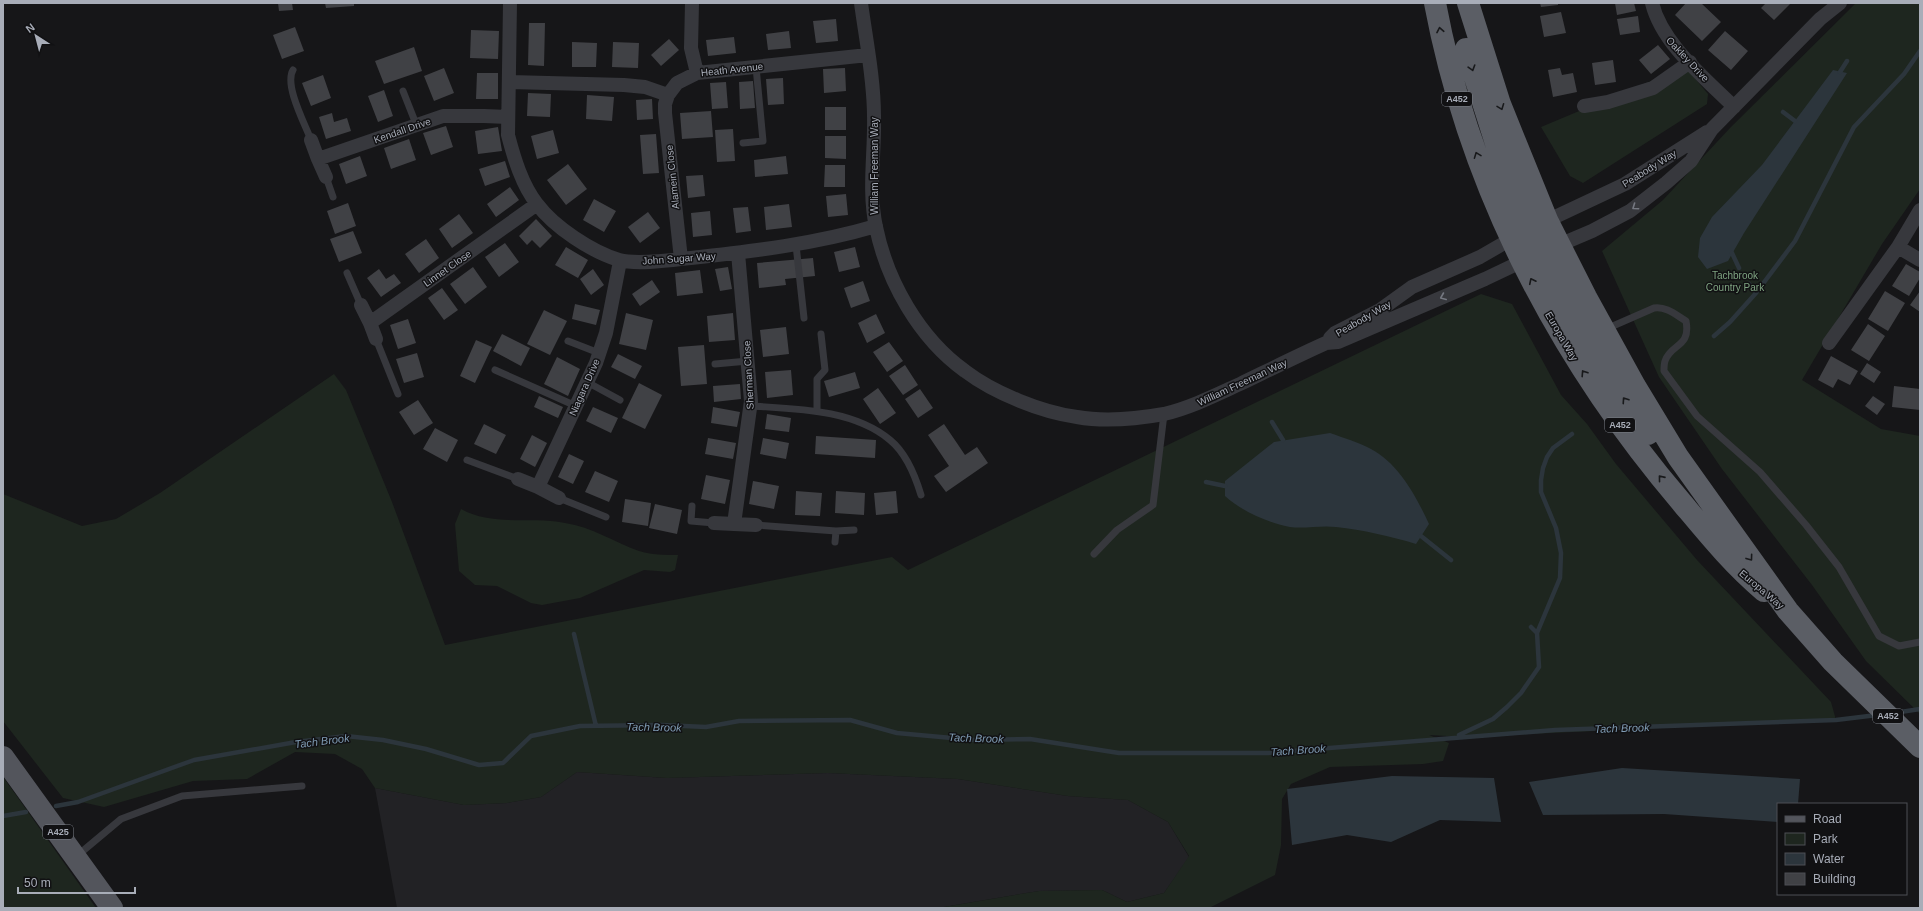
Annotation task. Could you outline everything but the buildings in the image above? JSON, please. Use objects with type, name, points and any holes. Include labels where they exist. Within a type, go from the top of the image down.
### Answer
[{"type":"highway","name":"A452","points":[[1435,3],[1444,49],[1467,128],[1491,191],[1519,235]]},
{"type":"highway","points":[[1454,3],[1485,110],[1523,213],[1519,235],[1541,253]]},
{"type":"highway","name":"Europa Way","points":[[1468,3],[1500,104],[1547,220],[1541,253],[1555,325],[1603,402],[1634,446],[1726,556],[1741,572],[1788,611]]},
{"type":"highway","name":"Europa Way","points":[[1541,253],[1604,330],[1635,386],[1678,457],[1788,611],[1833,662],[1915,742]]},
{"type":"main road","name":"A425","points":[[3,757],[112,908]]},
{"type":"street","name":"John Sugar Way","points":[[510,3],[510,82],[508,134],[513,154],[526,184],[537,204],[571,235],[606,255],[620,260],[648,262],[738,253],[796,245],[834,238],[876,226]]},
{"type":"street","points":[[692,3],[691,48],[697,73]]},
{"type":"street","name":"William Freeman Way","points":[[861,3],[873,92],[873,199],[876,226],[884,260],[912,314],[935,344],[965,371],[1002,393],[1029,404],[1077,417],[1116,419],[1164,414],[1208,399],[1326,343]]},
{"type":"street","name":"Oakley Drive","points":[[1652,3],[1655,16],[1669,41],[1734,107]]},
{"type":"street","name":"Peabody Way","points":[[1326,343],[1338,342],[1485,279],[1611,222],[1645,200],[1691,161],[1712,129],[1820,19],[1840,3]]},
{"type":"street","name":"Heath Avenue","points":[[668,95],[677,83],[697,73],[868,55]]},
{"type":"street","points":[[1584,106],[1608,102],[1653,88],[1690,62]]},
{"type":"street","points":[[510,82],[624,85],[645,88],[668,95]]},
{"type":"street","name":"Alamein Close","points":[[668,95],[665,104],[665,113],[681,259]]},
{"type":"street","name":"Kendall Drive","points":[[318,159],[416,124],[443,116],[508,117]]},
{"type":"street","name":"Peabody Way","points":[[1326,343],[1335,333],[1380,310],[1412,287],[1480,257],[1547,220],[1625,184],[1712,129]]},
{"type":"street","points":[[311,140],[326,177]]},
{"type":"street","name":"Linnet Close","points":[[370,322],[537,204]]},
{"type":"street","points":[[1829,343],[1898,247],[1920,210]]},
{"type":"street","points":[[1898,247],[1920,260]]},
{"type":"street","name":"Sherman Close","points":[[734,524],[751,406],[738,253]]},
{"type":"street","name":"Niagara Drive","points":[[538,487],[599,353],[606,333],[620,260]]},
{"type":"street","points":[[361,305],[370,322],[376,339]]},
{"type":"street","points":[[518,479],[559,498]]},
{"type":"street","points":[[714,523],[756,525]]},
{"type":"lane","points":[[743,143],[763,141],[756,67]]},
{"type":"lane","points":[[293,70],[290,75],[291,88],[311,140]]},
{"type":"lane","points":[[403,91],[416,124]]},
{"type":"lane","points":[[326,177],[332,197]]},
{"type":"lane","points":[[796,245],[804,318]]},
{"type":"lane","points":[[347,273],[361,305]]},
{"type":"lane","points":[[1604,330],[1659,307],[1666,309],[1686,321],[1688,332],[1683,342],[1665,360],[1664,370],[1698,416],[1760,472],[1806,524],[1839,567],[1879,636],[1899,646],[1920,642]]},
{"type":"lane","points":[[817,411],[817,379],[825,370],[821,334]]},
{"type":"lane","points":[[376,339],[398,394]]},
{"type":"lane","points":[[568,341],[599,353]]},
{"type":"lane","points":[[715,364],[748,361]]},
{"type":"lane","points":[[495,370],[576,406]]},
{"type":"lane","points":[[587,382],[620,400]]},
{"type":"lane","points":[[751,406],[817,411],[844,417],[865,426],[889,439],[911,468],[921,495]]},
{"type":"lane","points":[[1094,554],[1117,530],[1152,505],[1164,414]]},
{"type":"lane","points":[[467,460],[518,479]]},
{"type":"lane","points":[[559,498],[606,516]]},
{"type":"lane","points":[[692,506],[691,521],[714,523]]},
{"type":"lane","points":[[756,525],[836,531],[854,530]]},
{"type":"lane","points":[[835,542],[836,531]]},
{"type":"lane","points":[[76,857],[121,819],[182,796],[302,786]]},
{"type":"shaded area","points":[[577,772],[666,778],[828,773],[958,779],[1068,796],[1128,800],[1168,822],[1189,857],[1164,893],[1127,902],[1102,890],[1039,891],[938,908],[397,908],[375,788],[464,805],[507,803],[541,797]]},
{"type":"green space","name":"Tachbrook Country Park","points":[[1856,3],[1920,3],[1920,189],[1882,244],[1802,380],[1881,429],[1920,436],[1920,714],[1866,661],[1812,585],[1722,469],[1659,377],[1602,251],[1663,200],[1730,128]]},
{"type":"green space","points":[[1681,62],[1708,94],[1707,104],[1583,183],[1570,176],[1541,127],[1658,78]]},
{"type":"green space","points":[[1481,294],[1512,304],[1561,395],[1587,424],[1616,464],[1697,560],[1831,702],[1836,720],[1465,737],[1429,735],[1449,743],[1443,761],[1423,764],[1330,767],[1291,784],[1282,799],[1281,845],[1275,875],[1209,908],[938,908],[1039,891],[1102,890],[1127,902],[1164,893],[1189,856],[1168,822],[1128,800],[1068,796],[958,779],[828,773],[667,778],[577,772],[541,797],[507,803],[464,805],[375,788],[362,769],[335,754],[295,752],[247,779],[193,781],[104,807],[63,798],[3,721],[3,494],[82,526],[116,519],[160,493],[334,374],[346,390],[392,502],[445,645],[892,557],[908,570]]},
{"type":"green space","points":[[461,509],[486,518],[552,521],[575,525],[594,531],[639,551],[653,554],[678,555],[675,570],[670,572],[644,570],[580,598],[542,605],[531,603],[497,586],[475,585],[459,571],[455,524]]},
{"type":"green space","points":[[3,777],[16,795],[96,908],[3,908]]},
{"type":"water","points":[[1833,70],[1847,73],[1744,233],[1728,261],[1707,269],[1698,257],[1700,238],[1712,217],[1762,165]]},
{"type":"water","points":[[1330,433],[1356,442],[1381,455],[1406,482],[1429,524],[1416,544],[1396,538],[1346,528],[1290,527],[1282,525],[1264,519],[1239,507],[1225,496],[1225,481],[1274,442]]},
{"type":"water","points":[[1622,768],[1800,779],[1798,803],[1777,803],[1777,822],[1664,814],[1543,815],[1529,782]]},
{"type":"water","points":[[1392,776],[1494,778],[1501,822],[1440,820],[1391,842],[1347,835],[1292,845],[1287,789]]},
{"type":"waterway","points":[[1714,336],[1730,322],[1756,293],[1795,241],[1854,127],[1904,74],[1920,51]]},
{"type":"waterway","points":[[1840,72],[1847,61]]},
{"type":"waterway","points":[[1783,112],[1795,121]]},
{"type":"waterway","points":[[1732,253],[1739,268]]},
{"type":"waterway","points":[[1749,284],[1756,293]]},
{"type":"waterway","points":[[1272,422],[1283,440]]},
{"type":"waterway","points":[[1459,735],[1493,719],[1521,693],[1539,667],[1537,633],[1560,578],[1561,553],[1556,528],[1541,492],[1541,480],[1547,457],[1553,448],[1572,434]]},
{"type":"waterway","points":[[1206,482],[1225,486]]},
{"type":"waterway","points":[[1421,536],[1451,560]]},
{"type":"waterway","points":[[1531,627],[1537,633]]},
{"type":"waterway","points":[[574,634],[596,726]]},
{"type":"waterway","name":"Tach Brook","points":[[1894,713],[1920,709]]},
{"type":"waterway","name":"Tach Brook","points":[[56,806],[78,802],[194,760],[296,742],[346,736],[383,740],[426,749],[479,765],[503,763],[531,736],[580,726],[662,725],[706,727],[739,721],[850,720],[897,733],[974,740],[1030,739],[1119,753],[1268,753],[1555,730],[1836,720],[1877,715]]},
{"type":"waterway","name":"Tach Brook","points":[[3,816],[26,812]]}]
